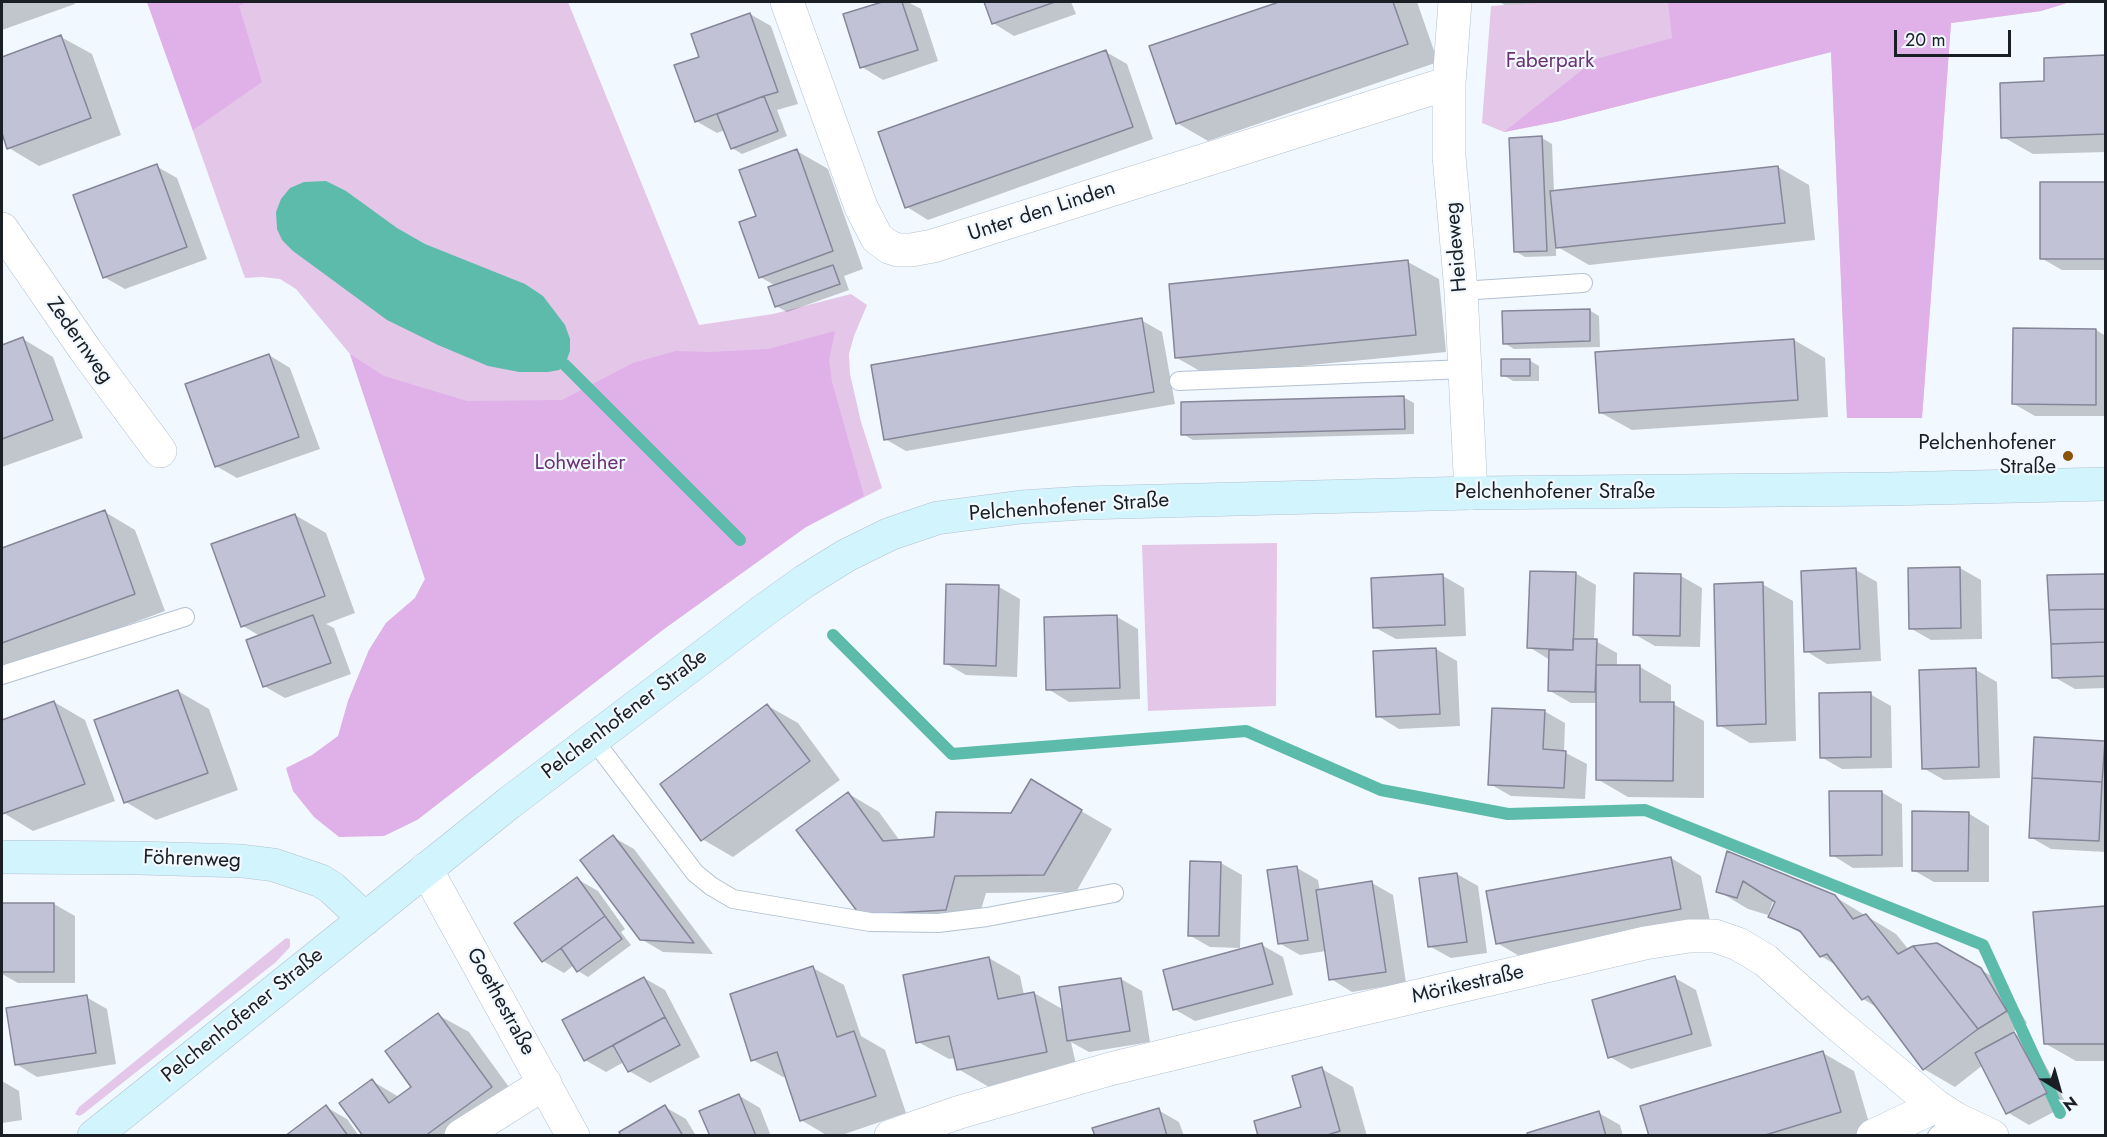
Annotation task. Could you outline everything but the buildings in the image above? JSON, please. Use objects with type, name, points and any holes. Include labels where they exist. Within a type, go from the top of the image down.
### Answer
[{"type":"main road","name":"Pelchenhofener Straße","points":[[94,1136],[426,869],[593,739],[805,581],[847,555],[890,534],[937,518],[1021,507],[1082,503],[1471,493],[2106,484]]},
{"type":"main road","name":"Föhrenweg","points":[[2,857],[242,861],[274,865],[321,880],[364,919]]},
{"type":"street","name":"Unter den Linden","points":[[787,2],[861,207],[877,238],[889,248],[898,250],[933,246],[1449,83]]},
{"type":"street","name":"Heideweg","points":[[1455,2],[1449,83],[1449,156],[1461,291],[1471,493]]},
{"type":"street","name":"Zedernweg","points":[[2,229],[86,351],[160,451]]},
{"type":"street","name":"Goethestraße","points":[[426,869],[573,1136]]},
{"type":"street","name":"Mörikestraße","points":[[891,1136],[960,1112],[1110,1069],[1645,943],[1689,936],[1715,936],[1738,944],[1765,960],[1943,1120],[1992,1136]]},
{"type":"street","points":[[461,1136],[545,1083]]},
{"type":"street","points":[[1873,1136],[1943,1120]]},
{"type":"lane","points":[[1461,291],[1583,283]]},
{"type":"lane","points":[[1179,381],[1465,369]]},
{"type":"lane","points":[[2,675],[185,617]]},
{"type":"lane","points":[[593,739],[695,873],[733,899],[870,922],[938,923],[987,917],[1114,893]]},
{"type":"green space","name":"Lohweiher","points":[[147,2],[568,2],[699,325],[773,314],[851,294],[867,305],[849,354],[850,374],[861,422],[882,488],[806,527],[664,629],[417,820],[348,701],[369,650],[386,623],[415,598],[425,579],[350,354],[296,289],[280,279],[245,278]]},
{"type":"green space","points":[[147,2],[247,2],[239,6],[262,82],[193,130]]},
{"type":"green space","name":"Faberpark","points":[[1550,2],[2070,2],[2041,11],[1951,23],[1922,418],[1847,418],[1831,52],[1560,121],[1504,132],[1482,123],[1491,6]]},
{"type":"green space","name":"Faberpark","points":[[1668,2],[2070,2],[2041,11],[1951,23],[1922,418],[1847,418],[1831,52],[1560,121],[1504,132],[1596,59],[1672,38]]},
{"type":"green space","points":[[835,331],[829,360],[832,382],[864,496],[806,527],[664,629],[417,820],[384,836],[339,837],[314,817],[293,791],[286,768],[312,755],[338,736],[348,701],[369,650],[386,623],[415,598],[425,579],[350,354],[384,376],[467,401],[562,400],[633,363],[676,351],[768,349]]},
{"type":"green space","points":[[1277,543],[1276,706],[1148,711],[1142,545]]},
{"type":"green space","points":[[286,938],[290,939],[290,947],[276,962],[83,1114],[79,1116],[75,1114],[79,1107]]},
{"type":"shaded area","points":[[326,181],[346,191],[397,228],[425,244],[525,284],[543,296],[565,325],[570,339],[570,351],[565,365],[559,370],[548,372],[519,372],[488,366],[387,320],[293,251],[282,240],[277,229],[276,212],[281,199],[290,188],[304,182]]},
{"type":"waterway","points":[[565,365],[740,540]]},
{"type":"waterway","points":[[833,635],[952,754],[1246,731],[1381,790],[1508,814],[1645,810],[1983,945],[2060,1113]]},
{"type":"place","name":"Pelchenhofener Straße","points":[[2068,456]]}]
